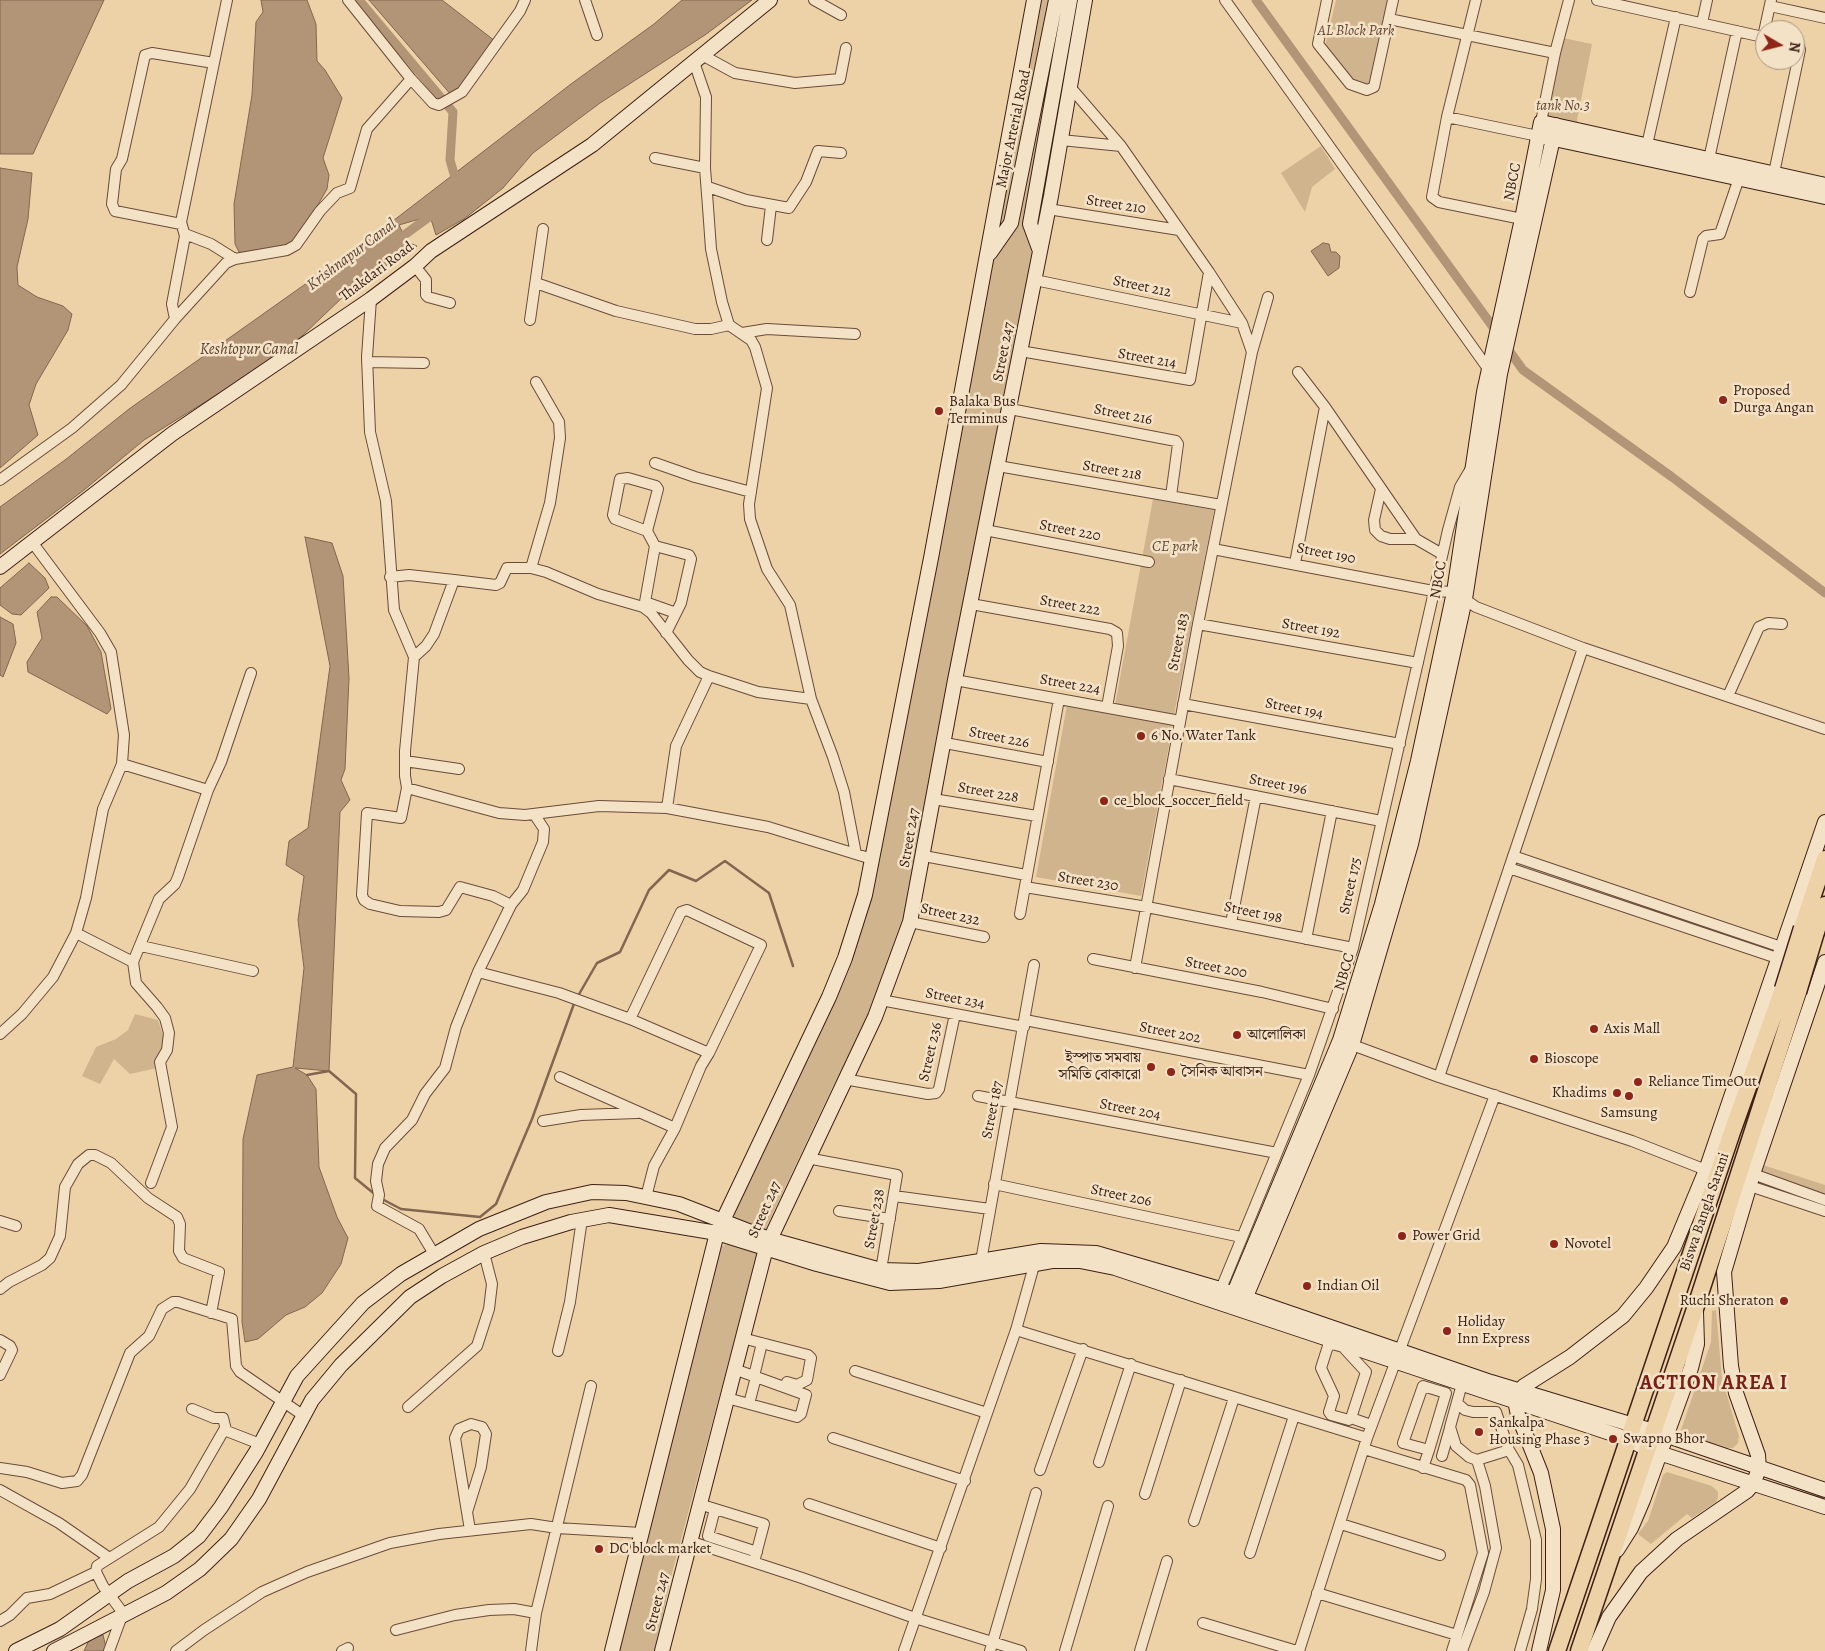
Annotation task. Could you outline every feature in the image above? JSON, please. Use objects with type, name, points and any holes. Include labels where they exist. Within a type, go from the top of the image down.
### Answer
[{"type":"main road","name":"Biswa Bangla Sarani","points":[[1579,1651],[1608,1564],[1660,1434],[1695,1309],[1809,930],[1825,859]]},
{"type":"main road","name":"Biswa Bangla Sarani","points":[[1809,930],[1825,905]]},
{"type":"main road","name":"Biswa Bangla Sarani","points":[[1558,1651],[1630,1432],[1790,991]]},
{"type":"street","points":[[175,319],[172,304],[183,229],[214,63],[228,0]]},
{"type":"street","points":[[348,0],[411,79],[433,103],[442,103],[462,92],[520,11],[524,0]]},
{"type":"street","points":[[586,0],[597,35]]},
{"type":"street","name":"Thakdari Road","points":[[0,567],[172,434],[371,299],[431,252],[592,145],[770,0]]},
{"type":"street","points":[[814,0],[841,16]]},
{"type":"street","points":[[612,1651],[720,1228],[758,1142],[829,997],[845,958],[865,895],[987,258],[1034,0]]},
{"type":"street","name":"Major Arterial Road","points":[[987,258],[1011,223],[1056,0]]},
{"type":"street","name":"Major Arterial Road","points":[[1040,252],[1030,224],[1070,0]]},
{"type":"street","name":"Street 247","points":[[662,1651],[767,1244],[882,1000],[910,922],[924,856],[955,680],[1035,280],[1071,88],[1085,0]]},
{"type":"street","points":[[1225,0],[1493,369],[1460,596],[1476,607],[1583,648],[1825,729]]},
{"type":"street","points":[[1327,0],[1318,44],[1350,84],[1360,89],[1371,89],[1374,87],[1394,0]]},
{"type":"street","points":[[1476,0],[1447,117],[1432,197],[1439,202],[1522,219]]},
{"type":"street","points":[[1569,0],[1555,54],[1541,122],[1825,185]]},
{"type":"street","points":[[1597,0],[1637,4],[1676,17],[1755,35]]},
{"type":"street","points":[[1702,23],[1707,0]]},
{"type":"street","points":[[1768,20],[1771,3],[1825,18]]},
{"type":"street","points":[[1647,145],[1676,17]]},
{"type":"street","points":[[1389,19],[1555,54]]},
{"type":"street","points":[[1708,159],[1737,31]]},
{"type":"street","points":[[698,58],[735,73],[795,83],[840,79],[846,48]]},
{"type":"street","points":[[214,63],[152,52],[145,55],[122,159],[116,169],[112,204],[115,211],[183,229],[235,260]]},
{"type":"street","points":[[698,58],[706,103],[705,168],[708,187],[711,249],[728,325]]},
{"type":"street","points":[[1774,173],[1796,70]]},
{"type":"street","points":[[0,480],[72,428],[121,385],[175,319],[226,263],[278,252],[296,245],[320,211],[337,193],[350,188],[363,136],[411,79]]},
{"type":"street","points":[[1071,88],[1120,146],[1209,272],[1242,324],[1252,352]]},
{"type":"street","points":[[1447,117],[1825,197]]},
{"type":"street","name":"NBCC","points":[[1231,1300],[1346,1042],[1460,596],[1473,465],[1493,369],[1505,326],[1522,219],[1541,122]]},
{"type":"street","points":[[1505,326],[1556,125]]},
{"type":"street","points":[[1061,140],[1120,146]]},
{"type":"street","points":[[708,187],[734,197],[785,208],[792,205],[806,182],[818,151],[841,154]]},
{"type":"street","points":[[655,158],[705,168]]},
{"type":"street","points":[[1690,292],[1703,239],[1706,236],[1720,234],[1739,178]]},
{"type":"street","points":[[767,240],[771,206]]},
{"type":"street","name":"Street 210","points":[[1048,209],[1179,230]]},
{"type":"street","points":[[530,320],[543,229]]},
{"type":"street","points":[[415,266],[426,280],[426,295],[428,298],[450,303]]},
{"type":"street","name":"Street 214","points":[[1020,351],[1190,380],[1203,316],[1209,272]]},
{"type":"street","name":"Street 212","points":[[1035,280],[1242,324]]},
{"type":"street","points":[[536,283],[616,310],[695,329],[711,329],[728,325],[742,333],[755,347],[767,388],[751,492],[750,519],[767,569],[790,605],[811,699],[844,792],[856,854]]},
{"type":"street","name":"Street 183","points":[[1135,968],[1221,505],[1252,352],[1268,297]]},
{"type":"street","points":[[371,299],[367,362],[370,432],[386,500],[390,577],[394,610],[414,658],[405,761],[405,783],[407,788],[401,818],[367,813],[362,895],[364,900],[370,904],[400,910],[439,912],[446,910],[460,887],[493,896],[511,905]]},
{"type":"street","points":[[742,333],[767,329],[855,334]]},
{"type":"street","points":[[367,362],[424,364]]},
{"type":"street","points":[[1298,372],[1325,406],[1416,539],[1442,554]]},
{"type":"street","points":[[531,568],[550,502],[560,438],[558,422],[536,382]]},
{"type":"street","points":[[1295,563],[1325,406]]},
{"type":"street","name":"Street 216","points":[[1010,409],[1176,441],[1178,444],[1171,496]]},
{"type":"street","points":[[655,462],[694,477],[751,492]]},
{"type":"street","name":"Street 175","points":[[1231,1300],[1241,1237],[1309,1075],[1353,948],[1442,554],[1460,487],[1473,465]]},
{"type":"street","name":"Street 218","points":[[998,466],[1221,505]]},
{"type":"street","points":[[647,531],[658,489],[656,486],[628,478],[620,479],[613,516],[615,519],[647,531],[655,546],[645,602],[676,612]]},
{"type":"street","points":[[1381,489],[1374,520],[1375,530],[1381,536],[1390,539],[1416,539]]},
{"type":"street","name":"Street 220","points":[[985,530],[1149,562]]},
{"type":"street","points":[[0,1034],[22,1014],[53,977],[76,933],[86,898],[103,809],[122,764],[124,735],[111,652],[100,633],[32,542]]},
{"type":"street","points":[[655,546],[690,556],[687,581],[666,633]]},
{"type":"street","name":"Street 190","points":[[1213,549],[1295,563],[1460,596]]},
{"type":"street","points":[[390,577],[409,575],[496,585],[500,583],[507,568],[531,568],[546,572],[598,594],[643,607],[651,613],[688,660],[700,672],[758,692],[811,699]]},
{"type":"street","points":[[414,658],[426,646],[434,634],[454,580]]},
{"type":"street","name":"Street 222","points":[[971,604],[1110,629],[1117,633],[1118,646],[1107,708]]},
{"type":"street","points":[[1728,696],[1759,627],[1768,623],[1782,624]]},
{"type":"street","name":"Street 192","points":[[1198,624],[1418,663]]},
{"type":"street","points":[[1439,1076],[1583,648]]},
{"type":"street","points":[[151,1183],[172,1128],[160,1062],[167,1050],[169,1033],[165,1018],[136,983],[133,962],[159,899],[175,884],[191,843],[208,790],[221,762],[251,673]]},
{"type":"street","points":[[667,808],[676,746],[709,676]]},
{"type":"street","name":"Street 224","points":[[955,680],[1180,721]]},
{"type":"street","points":[[1020,914],[1059,699]]},
{"type":"street","name":"Street 194","points":[[1183,704],[1400,744]]},
{"type":"street","name":"Street 226","points":[[945,743],[1048,762]]},
{"type":"street","points":[[405,761],[459,769]]},
{"type":"street","points":[[122,764],[208,790]]},
{"type":"street","name":"Street 196","points":[[1169,779],[1381,821]]},
{"type":"street","points":[[407,788],[499,814],[534,814],[599,806],[667,808],[768,827],[872,859]]},
{"type":"street","points":[[1231,924],[1256,796]]},
{"type":"street","name":"Street 228","points":[[934,799],[1037,816]]},
{"type":"street","points":[[1306,939],[1332,811]]},
{"type":"street","points":[[434,1254],[419,1229],[394,1214],[379,1208],[376,1181],[379,1159],[385,1148],[412,1120],[425,1094],[445,1068],[456,1027],[478,972],[511,905],[523,890],[543,842],[544,829],[534,814]]},
{"type":"street","points":[[1429,1450],[1403,1443],[1423,1386],[1462,1384],[1517,1396],[1593,1341],[1634,1304],[1674,1247],[1706,1170],[1825,822]]},
{"type":"street","points":[[924,856],[1026,875]]},
{"type":"street","points":[[1513,856],[1780,954]]},
{"type":"street","points":[[1509,868],[1780,954],[1824,966],[1752,1180],[1723,1277],[1728,1348],[1734,1382],[1756,1447],[1759,1469],[1753,1484],[1747,1491],[1676,1539],[1645,1568],[1609,1616],[1594,1651]]},
{"type":"street","name":"Street 230","points":[[1025,887],[1147,907]]},
{"type":"street","name":"Street 198","points":[[1147,907],[1353,948]]},
{"type":"street","points":[[630,1019],[679,914],[687,910],[759,943],[762,947],[701,1066],[675,1128],[654,1166],[646,1197]]},
{"type":"street","name":"Street 232","points":[[910,922],[984,938]]},
{"type":"street","points":[[76,933],[133,962]]},
{"type":"street","points":[[141,946],[253,971]]},
{"type":"street","name":"Street 200","points":[[1093,959],[1262,992],[1333,1009]]},
{"type":"street","name":"Street 187","points":[[981,1261],[1034,965]]},
{"type":"street","points":[[478,972],[577,999],[630,1019],[709,1053]]},
{"type":"street","name":"Street 234","points":[[882,1000],[955,1014],[1024,1024]]},
{"type":"street","name":"Street 236","points":[[844,1079],[928,1094],[936,1093],[940,1089],[955,1014]]},
{"type":"street","name":"Street 202","points":[[1024,1024],[1309,1075]]},
{"type":"street","points":[[1346,1042],[1439,1076],[1632,1141],[1706,1170]]},
{"type":"street","points":[[560,1077],[675,1128]]},
{"type":"street","points":[[1203,1623],[1298,1651],[1341,1524],[1371,1425],[1494,1095]]},
{"type":"street","name":"Street 204","points":[[978,1096],[1277,1153]]},
{"type":"street","points":[[543,1121],[581,1115],[640,1112]]},
{"type":"street","points":[[0,1289],[9,1282],[42,1265],[50,1258],[60,1236],[65,1187],[78,1164],[89,1155],[95,1155],[111,1163],[148,1198],[178,1217],[180,1224],[180,1251],[183,1258],[219,1272],[212,1313]]},
{"type":"street","name":"Street 238","points":[[807,1158],[897,1176],[881,1270]]},
{"type":"street","points":[[1752,1180],[1825,1200]]},
{"type":"street","points":[[1752,1180],[1825,1211]]},
{"type":"street","name":"Street 206","points":[[994,1184],[1241,1237]]},
{"type":"street","points":[[0,1621],[10,1615],[28,1598],[102,1583],[174,1556],[199,1536],[221,1507],[249,1440],[282,1401],[297,1376],[363,1303],[401,1274],[453,1243],[479,1229],[546,1202],[573,1195],[607,1192],[680,1204],[720,1228]]},
{"type":"street","points":[[894,1196],[990,1209]]},
{"type":"street","points":[[839,1211],[890,1219]]},
{"type":"street","points":[[54,1651],[123,1613],[134,1610],[166,1592],[200,1569],[231,1539],[258,1499],[312,1400],[341,1365],[410,1297],[463,1264],[522,1237],[582,1220],[609,1215],[720,1228],[878,1281],[901,1284],[939,1281],[1035,1262],[1080,1262],[1107,1266],[1231,1300]]},
{"type":"street","points":[[558,1352],[570,1302],[582,1220]]},
{"type":"street","points":[[0,1221],[16,1226]]},
{"type":"street","points":[[453,1243],[463,1264]]},
{"type":"street","points":[[767,1244],[881,1270],[900,1272],[919,1271],[1041,1250],[1096,1253],[1517,1396],[1630,1432],[1660,1434],[1825,1490]]},
{"type":"street","points":[[408,1407],[477,1346],[489,1309],[492,1284],[484,1253]]},
{"type":"street","points":[[904,1651],[965,1481],[1016,1330],[1035,1262]]},
{"type":"street","points":[[0,1468],[27,1472],[62,1483],[77,1481],[82,1475],[130,1353],[149,1336],[162,1309],[167,1304],[178,1302],[232,1319],[234,1359],[240,1372],[304,1416]]},
{"type":"street","points":[[1016,1330],[1083,1349],[1234,1398],[1367,1438]]},
{"type":"street","points":[[735,1367],[797,1385],[806,1380],[811,1358],[808,1355],[742,1338]]},
{"type":"street","points":[[0,1340],[10,1346],[12,1350],[0,1376]]},
{"type":"street","points":[[749,1404],[762,1343]]},
{"type":"street","points":[[1351,1418],[1366,1372],[1343,1347],[1332,1344],[1328,1346],[1321,1368],[1334,1396],[1329,1412],[1331,1415],[1349,1420],[1351,1418],[1371,1425]]},
{"type":"street","points":[[1040,1470],[1083,1349]]},
{"type":"street","points":[[1398,1355],[1431,1373],[1443,1385],[1446,1393],[1424,1468]]},
{"type":"street","points":[[1099,1462],[1131,1364]]},
{"type":"street","points":[[855,1371],[987,1413]]},
{"type":"street","points":[[1426,1387],[1431,1373]]},
{"type":"street","points":[[727,1398],[798,1417],[801,1414],[806,1395],[756,1374]]},
{"type":"street","points":[[1145,1494],[1181,1380]]},
{"type":"street","points":[[1442,1456],[1462,1384]]},
{"type":"street","points":[[531,1651],[536,1613],[590,1386]]},
{"type":"street","points":[[1517,1396],[1518,1415],[1541,1473],[1553,1529],[1553,1590],[1539,1651]]},
{"type":"street","points":[[1194,1521],[1234,1398]]},
{"type":"street","points":[[1457,1403],[1465,1410],[1496,1412],[1509,1450],[1518,1465],[1536,1540],[1536,1579],[1532,1609],[1520,1651]]},
{"type":"street","points":[[123,1613],[102,1583],[97,1566],[108,1557],[159,1527],[190,1489],[226,1430],[223,1418],[214,1418],[192,1409]]},
{"type":"street","points":[[1250,1553],[1294,1416]]},
{"type":"street","points":[[467,1512],[481,1467],[486,1434],[482,1427],[471,1424],[459,1429],[455,1438],[467,1512],[470,1530]]},
{"type":"street","points":[[1450,1427],[1456,1446],[1469,1457],[1477,1460],[1509,1450]]},
{"type":"street","points":[[226,1430],[249,1440]]},
{"type":"street","points":[[1630,1432],[1654,1451],[1825,1507]]},
{"type":"street","points":[[832,1438],[965,1481]]},
{"type":"street","points":[[1364,1449],[1466,1480],[1470,1485],[1483,1545],[1483,1553],[1452,1651]]},
{"type":"street","points":[[1462,1651],[1484,1592],[1496,1548],[1485,1486],[1477,1460]]},
{"type":"street","points":[[0,1490],[58,1523],[108,1557]]},
{"type":"street","points":[[991,1646],[1036,1493]]},
{"type":"street","points":[[699,1504],[764,1524],[755,1557]]},
{"type":"street","points":[[809,1504],[941,1548]]},
{"type":"street","points":[[1065,1651],[1108,1506]]},
{"type":"street","points":[[715,1508],[708,1536],[755,1557],[991,1646],[1021,1651]]},
{"type":"street","points":[[176,1651],[262,1592],[307,1572],[390,1543],[470,1530],[531,1524],[557,1528],[641,1532]]},
{"type":"street","points":[[1341,1524],[1440,1555]]},
{"type":"street","points":[[690,1541],[755,1557]]},
{"type":"street","points":[[1140,1651],[1167,1561]]},
{"type":"street","points":[[16,1651],[60,1629],[102,1583]]},
{"type":"street","points":[[1317,1593],[1457,1635]]},
{"type":"street","points":[[396,1630],[455,1615],[489,1610],[514,1609],[536,1613]]},
{"type":"street","points":[[109,1651],[123,1613]]},
{"type":"green space","points":[[1042,0],[1081,0],[905,913],[879,991],[857,1042],[832,1088],[765,1230],[732,1217],[844,977],[956,456]]},
{"type":"green space","name":"AL Block Park","points":[[1336,0],[1391,0],[1370,84],[1353,81],[1325,46]]},
{"type":"green space","name":"tank No.3","points":[[1563,38],[1592,44],[1577,120],[1580,126],[1543,122]]},
{"type":"green space","points":[[1321,146],[1335,169],[1312,187],[1305,212],[1281,173]]},
{"type":"green space","name":"CE park","points":[[1153,499],[1214,510],[1174,715],[1115,705]]},
{"type":"green space","name":"ce_block_soccer_field","points":[[1067,705],[1173,724],[1141,896],[1036,877]]},
{"type":"green space","points":[[135,1014],[158,1020],[165,1041],[157,1068],[130,1074],[114,1059],[100,1084],[82,1076],[96,1047],[116,1039],[128,1030]]},
{"type":"green space","points":[[1763,1165],[1825,1185],[1825,1195],[1761,1174]]},
{"type":"green space","points":[[728,1244],[758,1252],[672,1573],[655,1651],[618,1651],[716,1267],[722,1246]]},
{"type":"green space","points":[[1716,1310],[1722,1379],[1739,1436],[1738,1443],[1733,1448],[1727,1448],[1680,1433],[1711,1342],[1712,1311]]},
{"type":"green space","points":[[1667,1472],[1712,1486],[1718,1492],[1718,1497],[1716,1502],[1692,1518],[1687,1514],[1651,1544],[1638,1534],[1648,1521],[1663,1475]]},
{"type":"water","points":[[0,0],[104,0],[33,154],[0,154]]},
{"type":"water","points":[[261,0],[307,0],[316,24],[317,61],[325,70],[342,98],[323,158],[329,175],[327,189],[299,237],[289,246],[244,253],[239,252],[235,244],[234,204],[252,95],[256,22],[263,12]]},
{"type":"water","points":[[369,0],[442,0],[495,41],[461,90],[452,96]]},
{"type":"water","name":"Keshtopur Canal","points":[[682,0],[752,0],[705,35],[600,103],[533,153],[503,188],[464,219],[436,235],[430,216],[399,225],[407,242],[417,246],[345,295],[302,336],[258,369],[144,440],[84,490],[0,554],[0,507],[65,460],[129,409],[376,234],[571,84],[654,24]]},
{"type":"water","points":[[0,168],[32,173],[28,219],[17,267],[18,285],[37,297],[63,306],[72,314],[68,330],[36,384],[29,405],[38,435],[0,468]]},
{"type":"water","points":[[1323,243],[1329,244],[1331,252],[1336,252],[1340,256],[1339,268],[1328,276],[1311,251]]},
{"type":"water","points":[[305,537],[332,543],[343,576],[349,678],[345,769],[341,780],[350,800],[340,812],[329,1071],[295,1068],[307,1075],[316,1089],[319,1167],[337,1217],[348,1238],[341,1264],[322,1293],[305,1307],[286,1315],[258,1339],[245,1342],[242,1322],[243,1139],[257,1075],[293,1067],[304,968],[298,920],[304,876],[286,865],[289,841],[308,828],[330,666]]},
{"type":"water","points":[[29,563],[45,578],[49,588],[21,615],[12,614],[0,605],[0,588]]},
{"type":"water","points":[[51,597],[57,597],[87,626],[101,652],[111,709],[107,714],[28,672],[27,662],[42,638],[37,612]]},
{"type":"water","points":[[0,617],[13,624],[16,643],[3,677],[0,675]]},
{"type":"water","points":[[103,1635],[107,1651],[84,1651],[90,1638]]},
{"type":"waterway","points":[[359,0],[453,112],[450,160],[454,174]]},
{"type":"waterway","points":[[1256,0],[1498,334]]},
{"type":"waterway","name":"Krishnapur Canal","points":[[396,241],[440,209]]},
{"type":"waterway","points":[[1505,345],[1523,370],[1672,477],[1825,593]]},
{"type":"waterway","points":[[578,996],[597,963],[620,952],[649,890],[669,870],[696,881],[725,861],[769,893],[793,966]]},
{"type":"waterway","points":[[382,1199],[401,1209],[480,1217],[496,1204],[532,1119],[575,1001]]},
{"type":"waterway","points":[[307,1075],[329,1071],[356,1094],[355,1178],[377,1196]]},
{"type":"place","name":"Proposed Durga Angan","points":[[1723,400]]},
{"type":"place","name":"Balaka Bus Terminus","points":[[939,411]]},
{"type":"place","name":"6 No. Water Tank","points":[[1141,736]]},
{"type":"place","name":"ce_block_soccer_field","points":[[1104,801]]},
{"type":"place","name":"Axis Mall","points":[[1594,1029]]},
{"type":"place","name":"আলোলিকা","points":[[1237,1035]]},
{"type":"place","name":"Bioscope","points":[[1534,1059]]},
{"type":"place","name":"ইস্পাত সমবায় সমিতি বোকারো","points":[[1151,1067]]},
{"type":"place","name":"সৈনিক আবাসন","points":[[1171,1072]]},
{"type":"place","name":"Reliance TimeOut","points":[[1638,1082]]},
{"type":"place","name":"Khadims","points":[[1617,1093]]},
{"type":"place","name":"Samsung","points":[[1629,1096]]},
{"type":"place","name":"Power Grid","points":[[1402,1236]]},
{"type":"place","name":"Novotel","points":[[1554,1244]]},
{"type":"place","name":"Indian Oil","points":[[1307,1286]]},
{"type":"place","name":"Ruchi Sheraton","points":[[1784,1301]]},
{"type":"place","name":"Holiday Inn Express","points":[[1447,1331]]},
{"type":"place","name":"Sankalpa Housing Phase 3","points":[[1479,1432]]},
{"type":"place","name":"Swapno Bhor","points":[[1613,1439]]},
{"type":"place","name":"DC block market","points":[[599,1549]]},
{"type":"district","name":"ACTION AREA I","points":[[1714,1384]]}]
